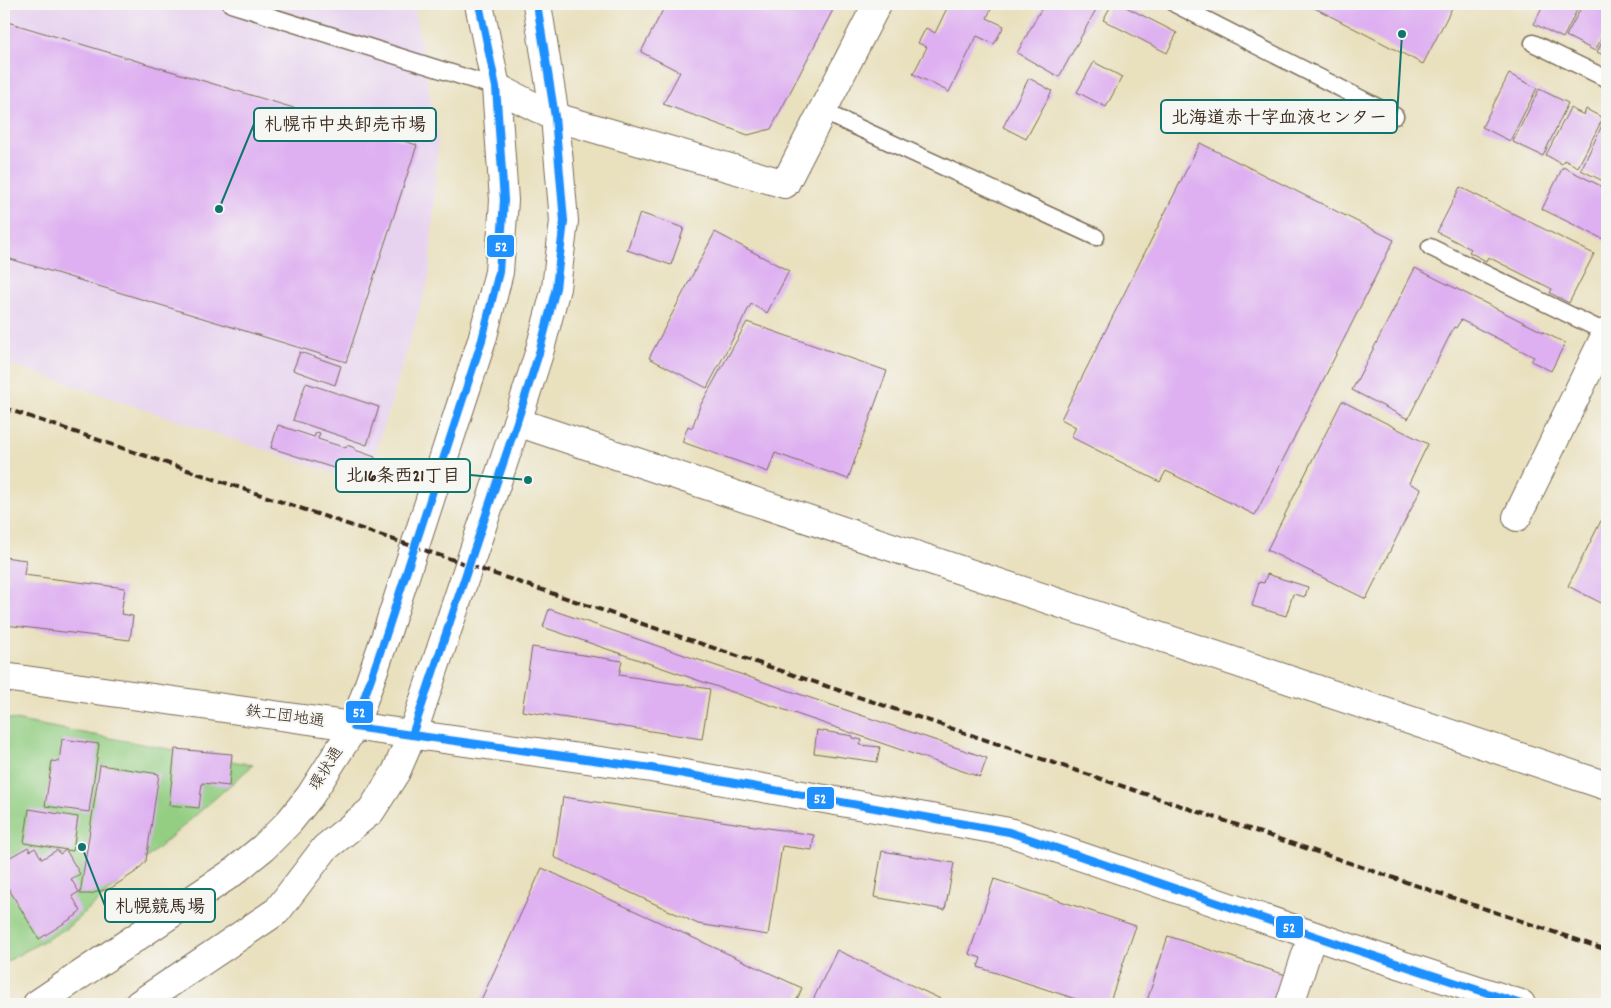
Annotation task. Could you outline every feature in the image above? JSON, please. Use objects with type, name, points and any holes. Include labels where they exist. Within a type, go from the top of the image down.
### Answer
[{"type":"street","name":"環状通","points":[[37,1004],[232,873],[264,847],[310,796],[354,727],[482,340],[499,272],[504,200],[496,87],[479,4]]},
{"type":"street","points":[[139,1004],[277,912],[325,848],[371,811],[396,772],[412,734],[517,422],[539,353],[556,288],[564,221],[555,117],[537,4]]},
{"type":"street","points":[[496,87],[555,117],[785,184],[877,4]]},
{"type":"street","points":[[1517,517],[1607,332]]},
{"type":"street","points":[[517,422],[1607,786]]},
{"type":"street","name":"鉄工団地通","points":[[4,677],[650,768],[1009,832],[1312,936],[1522,1004]]},
{"type":"street","points":[[1290,1004],[1312,936]]},
{"type":"lane","points":[[231,4],[496,87]]},
{"type":"lane","points":[[1175,4],[1395,116]]},
{"type":"lane","points":[[1533,43],[1607,79]]},
{"type":"lane","points":[[822,111],[1096,237]]},
{"type":"lane","points":[[1430,247],[1607,332]]},
{"type":"shaded area","points":[[4,4],[414,4],[438,141],[429,278],[366,484],[4,362]]},
{"type":"green space","points":[[4,718],[253,765],[67,928],[4,963]]},
{"type":"building","points":[[666,4],[836,4],[771,129],[748,135],[663,104],[680,72],[641,52]]},
{"type":"building","points":[[949,4],[986,4],[992,7],[987,18],[1004,26],[994,44],[977,36],[949,92],[913,74],[927,47],[918,43],[926,28],[935,33]]},
{"type":"building","points":[[1044,4],[1099,4],[1059,77],[1017,53]]},
{"type":"building","points":[[1112,4],[1120,4],[1177,33],[1167,53],[1103,20]]},
{"type":"building","points":[[1307,4],[1454,4],[1423,64]]},
{"type":"building","points":[[1544,4],[1580,4],[1563,38],[1534,24]]},
{"type":"building","points":[[1583,4],[1607,4],[1607,27],[1595,51],[1566,36]]},
{"type":"building","points":[[4,21],[417,145],[346,362],[4,257]]},
{"type":"building","points":[[1607,33],[1607,57],[1597,52]]},
{"type":"building","points":[[1094,62],[1122,77],[1106,107],[1077,92]]},
{"type":"building","points":[[1509,74],[1537,88],[1510,141],[1482,127]]},
{"type":"building","points":[[1029,78],[1052,91],[1026,139],[1003,127]]},
{"type":"building","points":[[1539,89],[1568,103],[1543,156],[1513,142]]},
{"type":"building","points":[[1570,108],[1584,115],[1586,109],[1603,118],[1578,167],[1564,160],[1562,164],[1546,155]]},
{"type":"building","points":[[1604,121],[1607,123],[1607,183],[1581,170]]},
{"type":"building","points":[[1200,143],[1394,240],[1255,515],[1166,471],[1160,482],[1071,437],[1076,427],[1061,419]]},
{"type":"building","points":[[1563,167],[1607,189],[1607,241],[1542,209]]},
{"type":"building","points":[[1460,187],[1594,254],[1569,303],[1550,293],[1552,289],[1488,257],[1486,261],[1469,252],[1471,249],[1437,232]]},
{"type":"building","points":[[640,213],[684,228],[671,265],[627,250]]},
{"type":"building","points":[[715,232],[789,271],[767,313],[751,304],[707,388],[649,358]]},
{"type":"building","points":[[1415,268],[1565,343],[1551,371],[1531,361],[1534,357],[1461,320],[1456,328],[1454,327],[1408,419],[1352,390]]},
{"type":"building","points":[[747,322],[887,371],[848,479],[775,453],[768,472],[682,442],[688,426],[692,428],[700,406]]},
{"type":"building","points":[[300,352],[341,366],[335,385],[293,370]]},
{"type":"building","points":[[306,383],[379,407],[367,445],[293,420]]},
{"type":"building","points":[[1342,401],[1428,444],[1409,483],[1421,489],[1366,599],[1267,550]]},
{"type":"building","points":[[278,425],[314,437],[316,432],[320,433],[318,439],[346,448],[347,445],[375,457],[368,479],[271,448]]},
{"type":"building","points":[[1607,509],[1607,606],[1568,586]]},
{"type":"building","points":[[4,557],[26,560],[24,575],[125,588],[121,614],[133,616],[130,640],[5,625],[7,607],[4,607]]},
{"type":"building","points":[[1267,574],[1308,587],[1305,597],[1293,594],[1286,616],[1252,606],[1259,582],[1264,583]]},
{"type":"building","points":[[549,609],[987,758],[980,777],[543,627]]},
{"type":"building","points":[[1607,610],[1607,627],[1600,624]]},
{"type":"building","points":[[532,647],[622,661],[619,675],[710,689],[702,739],[522,711]]},
{"type":"building","points":[[817,730],[853,736],[853,738],[862,740],[860,745],[880,747],[877,762],[814,753]]},
{"type":"building","points":[[62,739],[99,744],[89,812],[45,806],[52,761],[59,762]]},
{"type":"building","points":[[175,749],[232,754],[229,786],[202,783],[199,808],[169,805]]},
{"type":"building","points":[[100,765],[159,774],[146,861],[137,871],[111,888],[90,894],[80,894]]},
{"type":"building","points":[[563,797],[814,835],[812,850],[782,846],[768,935],[698,924],[554,857]]},
{"type":"building","points":[[29,809],[78,817],[73,851],[24,843]]},
{"type":"building","points":[[28,847],[30,851],[35,848],[42,859],[57,850],[60,854],[66,850],[80,874],[71,879],[79,892],[72,896],[81,911],[39,939],[7,886],[4,887],[4,853],[7,859]]},
{"type":"building","points":[[882,851],[954,863],[945,910],[874,897]]},
{"type":"building","points":[[542,868],[802,988],[795,1004],[484,1004],[480,1002]]},
{"type":"building","points":[[994,879],[1136,926],[1109,1004],[1091,1004],[978,967],[981,958],[969,954]]},
{"type":"building","points":[[1168,936],[1286,975],[1276,1004],[1146,1004]]},
{"type":"building","points":[[837,950],[951,1004],[811,1004]]},
{"type":"railway","points":[[4,408],[1607,950]]},
{"type":"transit line","name":"52","points":[[479,4],[496,87],[504,200],[499,272],[482,340],[354,727],[651,768],[1009,832],[1521,1004]]},
{"type":"transit line","name":"52","points":[[412,735],[517,422],[539,353],[556,288],[564,221],[555,117],[537,4]]},
{"type":"place","name":"北海道赤十字血液センター","points":[[1402,34]]},
{"type":"place","name":"札幌市中央卸売市場","points":[[219,209]]},
{"type":"place","name":"北16条西21丁目","points":[[528,480]]},
{"type":"place","name":"札幌競馬場","points":[[82,847]]}]
